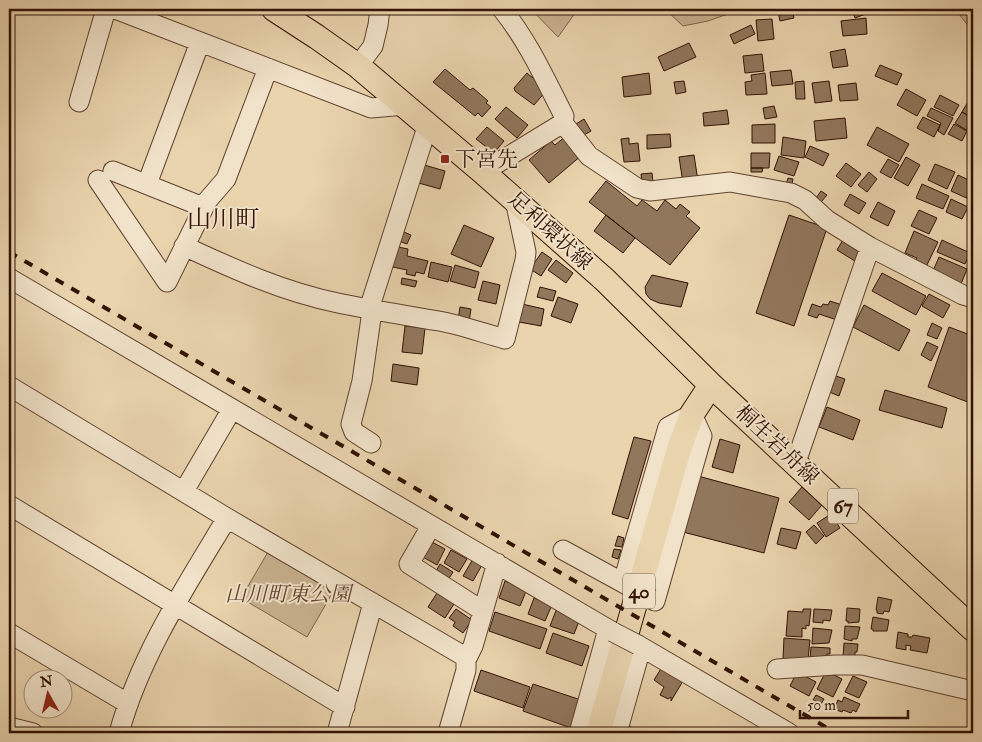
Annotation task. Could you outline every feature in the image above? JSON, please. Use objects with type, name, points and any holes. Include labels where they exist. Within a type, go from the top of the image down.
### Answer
[{"type":"main road","name":"足利環状線","points":[[274,9],[358,66],[428,124],[604,280],[711,385]]},
{"type":"main road","name":"40","points":[[598,733],[679,449],[692,414],[711,385]]},
{"type":"main road","name":"桐生岩舟線","points":[[711,385],[796,462],[973,629]]},
{"type":"street","points":[[79,102],[106,9]]},
{"type":"street","points":[[115,9],[371,108],[405,105]]},
{"type":"street","points":[[358,66],[373,46],[380,9]]},
{"type":"street","points":[[502,9],[519,29],[530,49],[564,116],[563,123],[589,156],[637,188],[650,191],[730,182],[791,193],[805,200],[827,220],[870,247],[963,296],[973,298]]},
{"type":"street","points":[[147,184],[200,42]]},
{"type":"street","points":[[203,207],[147,184],[106,176],[167,282],[203,207],[226,179],[268,68]]},
{"type":"street","points":[[483,172],[563,123]]},
{"type":"street","points":[[371,443],[354,432],[351,424],[362,381],[371,303],[428,124]]},
{"type":"street","points":[[184,246],[227,267],[336,303],[441,321],[505,340],[526,252],[515,200]]},
{"type":"street","points":[[796,462],[870,247]]},
{"type":"street","points":[[9,278],[431,526],[497,562],[610,631],[640,646],[789,733]]},
{"type":"street","points":[[9,386],[227,518],[462,655],[466,660]]},
{"type":"street","points":[[184,492],[232,409]]},
{"type":"street","points":[[562,550],[655,601],[702,436],[692,414],[668,427],[625,584]]},
{"type":"street","points":[[9,505],[345,707]]},
{"type":"street","points":[[119,733],[127,703],[174,604],[227,518]]},
{"type":"street","points":[[431,526],[409,564],[483,611]]},
{"type":"street","points":[[448,733],[466,670],[466,660],[473,646],[497,562]]},
{"type":"street","points":[[337,733],[372,603]]},
{"type":"street","points":[[579,733],[610,631]]},
{"type":"street","points":[[9,633],[127,703]]},
{"type":"street","points":[[617,733],[640,646]]},
{"type":"street","points":[[776,669],[835,664],[862,665],[973,691]]},
{"type":"street","points":[[9,727],[33,733]]},
{"type":"green space","points":[[531,9],[578,9],[558,37]]},
{"type":"green space","points":[[665,9],[742,9],[708,21],[683,26]]},
{"type":"green space","points":[[955,9],[973,9],[973,32]]},
{"type":"green space","name":"山川町東公園","points":[[268,552],[334,590],[307,637],[241,598]]},
{"type":"building","points":[[792,9],[794,18],[780,21],[778,11]]},
{"type":"building","points":[[852,9],[869,9],[871,12],[855,18]]},
{"type":"building","points":[[866,18],[867,34],[843,36],[841,21]]},
{"type":"building","points":[[772,19],[774,39],[758,41],[756,20]]},
{"type":"building","points":[[751,25],[755,34],[734,44],[730,35]]},
{"type":"building","points":[[689,43],[696,57],[664,71],[658,57]]},
{"type":"building","points":[[845,49],[848,66],[833,68],[830,52]]},
{"type":"building","points":[[762,54],[764,71],[745,73],[743,56]]},
{"type":"building","points":[[880,65],[902,74],[897,85],[875,76]]},
{"type":"building","points":[[445,69],[470,90],[473,88],[488,101],[486,103],[491,107],[482,117],[478,113],[475,116],[433,82]]},
{"type":"building","points":[[791,70],[793,84],[772,86],[770,72]]},
{"type":"building","points":[[527,73],[547,90],[534,105],[515,91],[514,88]]},
{"type":"building","points":[[649,73],[651,94],[624,97],[622,77]]},
{"type":"building","points":[[765,73],[767,94],[746,95],[745,82],[752,81],[751,75]]},
{"type":"building","points":[[684,81],[686,92],[676,94],[674,82]]},
{"type":"building","points":[[804,81],[805,99],[796,99],[795,82]]},
{"type":"building","points":[[829,81],[832,101],[815,103],[812,83]]},
{"type":"building","points":[[856,83],[858,100],[840,101],[838,85]]},
{"type":"building","points":[[906,89],[926,100],[917,116],[897,105]]},
{"type":"building","points":[[940,95],[959,105],[953,116],[934,107]]},
{"type":"building","points":[[969,100],[973,102],[973,118],[962,112]]},
{"type":"building","points":[[774,106],[777,117],[765,119],[763,108]]},
{"type":"building","points":[[506,107],[528,125],[517,138],[495,119]]},
{"type":"building","points":[[931,108],[953,118],[944,135],[938,131],[941,123],[927,116]]},
{"type":"building","points":[[727,110],[729,124],[704,126],[703,113]]},
{"type":"building","points":[[962,112],[973,119],[973,123],[968,131],[955,123]]},
{"type":"building","points":[[923,117],[940,125],[934,137],[917,128]]},
{"type":"building","points":[[845,118],[847,138],[816,141],[814,121]]},
{"type":"building","points":[[584,119],[591,131],[584,135],[576,124]]},
{"type":"building","points":[[775,124],[775,143],[752,143],[752,125]]},
{"type":"building","points":[[954,124],[967,131],[962,141],[948,134]]},
{"type":"building","points":[[487,127],[504,141],[494,153],[476,139]]},
{"type":"building","points":[[877,127],[909,144],[899,162],[867,145]]},
{"type":"building","points":[[670,134],[671,147],[647,149],[647,135]]},
{"type":"building","points":[[566,136],[582,155],[549,183],[529,160],[551,141],[555,145]]},
{"type":"building","points":[[783,137],[806,141],[804,158],[781,155]]},
{"type":"building","points":[[629,138],[629,144],[638,143],[640,161],[624,162],[621,139]]},
{"type":"building","points":[[810,146],[829,154],[823,166],[805,157]]},
{"type":"building","points":[[751,153],[770,153],[769,168],[751,168]]},
{"type":"building","points":[[694,155],[698,181],[683,183],[679,157]]},
{"type":"building","points":[[779,156],[799,162],[794,176],[774,170]]},
{"type":"building","points":[[906,157],[920,165],[908,186],[894,178]]},
{"type":"building","points":[[888,159],[899,165],[891,178],[880,172]]},
{"type":"building","points":[[846,163],[861,174],[851,187],[836,176]]},
{"type":"building","points":[[421,164],[445,171],[440,189],[415,182]]},
{"type":"building","points":[[935,164],[955,172],[947,189],[928,180]]},
{"type":"building","points":[[751,168],[763,168],[762,172],[751,172]]},
{"type":"building","points":[[869,172],[877,179],[867,192],[858,185]]},
{"type":"building","points":[[652,173],[653,182],[642,183],[641,174]]},
{"type":"building","points":[[958,175],[973,182],[973,201],[951,191]]},
{"type":"building","points":[[788,178],[793,179],[791,187],[786,185]]},
{"type":"building","points":[[606,181],[637,206],[642,200],[657,211],[665,200],[676,209],[680,204],[690,212],[686,216],[700,228],[670,265],[589,202]]},
{"type":"building","points":[[922,184],[949,196],[943,209],[916,198]]},
{"type":"building","points":[[821,191],[827,195],[821,202],[816,198]]},
{"type":"building","points":[[850,194],[866,203],[859,214],[844,205]]},
{"type":"building","points":[[951,199],[968,207],[962,219],[946,212]]},
{"type":"building","points":[[878,202],[895,211],[888,226],[870,217]]},
{"type":"building","points":[[919,210],[937,218],[929,234],[911,226]]},
{"type":"building","points":[[606,215],[635,238],[623,253],[594,231]]},
{"type":"building","points":[[789,215],[827,228],[794,326],[756,313]]},
{"type":"building","points":[[464,225],[494,238],[481,267],[451,254]]},
{"type":"building","points":[[397,229],[411,235],[407,244],[393,239]]},
{"type":"building","points":[[914,231],[938,242],[926,267],[915,262],[917,258],[905,253]]},
{"type":"building","points":[[844,238],[865,251],[858,263],[837,250]]},
{"type":"building","points":[[942,240],[970,253],[965,264],[937,252]]},
{"type":"building","points":[[398,247],[408,249],[407,256],[428,261],[424,274],[416,272],[415,276],[406,274],[407,270],[388,266],[391,252],[397,253]]},
{"type":"building","points":[[542,252],[552,259],[541,276],[530,269]]},
{"type":"building","points":[[939,257],[967,269],[961,284],[933,271]]},
{"type":"building","points":[[556,260],[573,273],[566,283],[548,270]]},
{"type":"building","points":[[431,262],[452,267],[448,282],[428,277]]},
{"type":"building","points":[[455,265],[479,272],[475,288],[450,281]]},
{"type":"building","points":[[882,273],[926,296],[916,315],[872,291]]},
{"type":"building","points":[[652,275],[688,283],[681,307],[659,303],[650,299],[646,294],[645,287]]},
{"type":"building","points":[[402,278],[417,281],[415,287],[401,284]]},
{"type":"building","points":[[483,281],[500,285],[496,304],[478,300]]},
{"type":"building","points":[[540,287],[556,291],[553,301],[537,297]]},
{"type":"building","points":[[929,294],[950,305],[943,318],[922,306]]},
{"type":"building","points":[[558,297],[578,304],[571,323],[551,316]]},
{"type":"building","points":[[830,301],[842,305],[837,320],[819,314],[817,318],[808,315],[812,304],[821,307],[823,304],[828,305]]},
{"type":"building","points":[[522,304],[544,309],[541,326],[519,322]]},
{"type":"building","points":[[864,305],[910,330],[899,351],[853,327]]},
{"type":"building","points":[[460,307],[471,309],[469,322],[458,320]]},
{"type":"building","points":[[932,323],[942,328],[937,339],[927,335]]},
{"type":"building","points":[[405,326],[425,328],[422,354],[402,352]]},
{"type":"building","points":[[949,327],[973,336],[973,404],[928,387]]},
{"type":"building","points":[[927,342],[938,347],[931,361],[921,355]]},
{"type":"building","points":[[393,364],[419,368],[417,385],[391,381]]},
{"type":"building","points":[[833,375],[845,379],[839,396],[827,391]]},
{"type":"building","points":[[885,390],[947,408],[942,428],[879,410]]},
{"type":"building","points":[[827,407],[860,420],[853,440],[819,427]]},
{"type":"building","points":[[634,437],[651,441],[628,519],[612,514]]},
{"type":"building","points":[[720,439],[740,445],[733,473],[712,467]]},
{"type":"building","points":[[698,476],[779,498],[764,553],[683,532]]},
{"type":"building","points":[[802,487],[822,505],[809,520],[789,502]]},
{"type":"building","points":[[831,514],[840,528],[826,537],[817,523]]},
{"type":"building","points":[[814,525],[824,536],[816,544],[806,532]]},
{"type":"building","points":[[781,528],[801,532],[796,549],[777,544]]},
{"type":"building","points":[[618,536],[624,538],[622,547],[615,546]]},
{"type":"building","points":[[430,541],[445,549],[437,565],[421,556]]},
{"type":"building","points":[[614,549],[621,550],[618,559],[612,557]]},
{"type":"building","points":[[451,550],[467,559],[459,572],[444,563]]},
{"type":"building","points":[[473,559],[482,565],[473,581],[463,576]]},
{"type":"building","points":[[440,564],[453,572],[448,580],[435,573]]},
{"type":"building","points":[[505,581],[527,589],[520,606],[499,598]]},
{"type":"building","points":[[437,593],[454,604],[445,618],[428,607]]},
{"type":"building","points":[[878,597],[892,600],[889,612],[877,613]]},
{"type":"building","points":[[534,598],[552,605],[545,621],[528,614]]},
{"type":"building","points":[[557,608],[581,616],[574,634],[550,626]]},
{"type":"building","points":[[847,608],[860,609],[859,622],[848,623],[846,621]]},
{"type":"building","points":[[456,609],[472,620],[463,633],[453,626],[455,622],[449,618]]},
{"type":"building","points":[[803,609],[811,609],[809,626],[806,625],[806,629],[802,628],[802,637],[786,636],[788,611],[803,612]]},
{"type":"building","points":[[814,609],[832,610],[830,621],[823,620],[823,623],[813,622]]},
{"type":"building","points":[[495,612],[547,629],[540,649],[489,631]]},
{"type":"building","points":[[873,617],[889,620],[887,631],[873,631],[871,629]]},
{"type":"building","points":[[845,626],[860,627],[857,639],[852,639],[852,641],[844,639]]},
{"type":"building","points":[[813,628],[832,630],[829,643],[812,644]]},
{"type":"building","points":[[898,632],[908,634],[908,637],[913,635],[930,638],[927,653],[910,650],[911,646],[906,645],[906,650],[896,648]]},
{"type":"building","points":[[553,633],[589,646],[582,666],[546,653]]},
{"type":"building","points":[[784,638],[810,640],[808,660],[783,659]]},
{"type":"building","points":[[844,643],[858,644],[855,656],[843,657]]},
{"type":"building","points":[[811,647],[830,648],[830,654],[827,654],[826,659],[810,660]]},
{"type":"building","points":[[662,667],[683,681],[671,701],[671,697],[668,699],[660,695],[664,687],[654,680]]},
{"type":"building","points":[[481,670],[530,687],[523,708],[474,691]]},
{"type":"building","points":[[826,671],[842,679],[833,697],[817,689]]},
{"type":"building","points":[[801,674],[816,682],[809,696],[790,686],[795,676],[799,678]]},
{"type":"building","points":[[853,676],[867,682],[859,698],[845,692]]},
{"type":"building","points":[[533,684],[581,700],[571,728],[523,711]]},
{"type":"building","points":[[816,695],[824,699],[821,704],[813,700]]},
{"type":"building","points":[[844,697],[860,704],[856,712],[853,710],[851,713],[843,710],[842,712],[834,709],[838,700],[842,702]]},
{"type":"building","points":[[628,726],[646,733],[626,733]]},
{"type":"railway","points":[[9,252],[836,733]]},
{"type":"place","name":"下宮先","points":[[445,159]]},
{"type":"district","name":"山川町","points":[[223,219]]}]
